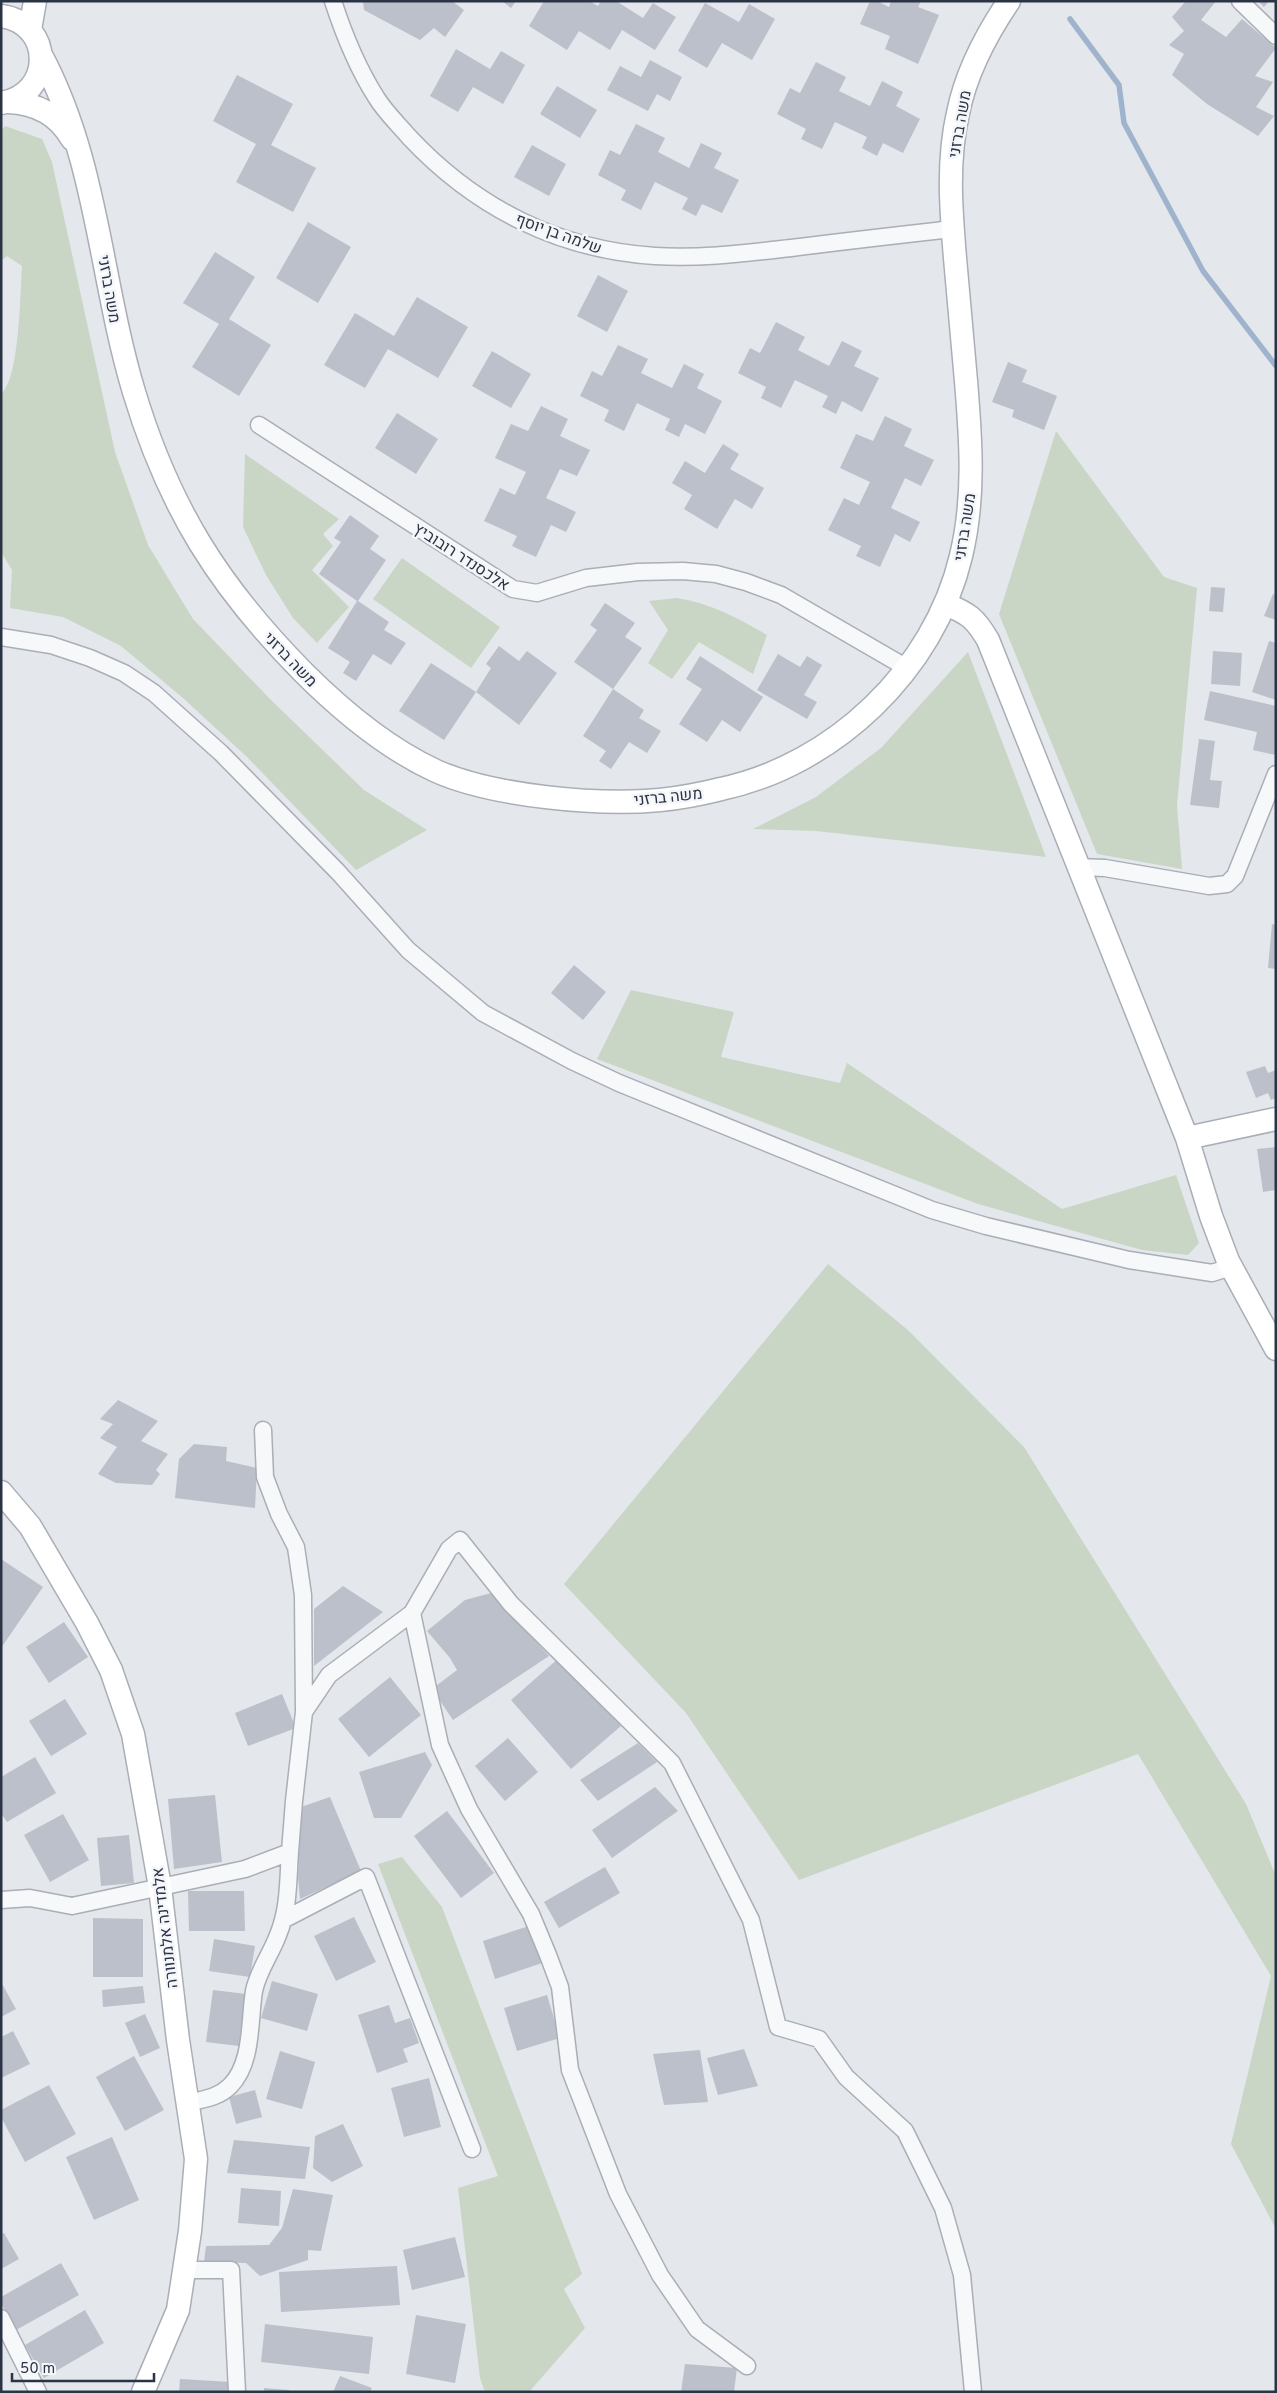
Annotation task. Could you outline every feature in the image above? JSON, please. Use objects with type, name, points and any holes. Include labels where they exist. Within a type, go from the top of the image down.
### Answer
[{"type":"street","points":[[1,16],[16,19],[30,30],[35,1]]},
{"type":"street","name":"שלמה בן יוסף","points":[[333,1],[344,37],[376,97],[437,166],[474,194],[512,216],[573,242],[607,251],[656,256],[720,256],[952,229]]},
{"type":"street","name":"משה ברזני","points":[[30,30],[39,44],[41,55],[69,114],[82,158],[105,259],[116,328],[134,390],[165,481],[212,565],[238,601],[268,636],[342,710],[409,756],[433,770],[464,782],[524,794],[615,801],[657,801],[736,786],[773,772],[821,747],[856,724],[890,690],[907,668],[946,604],[963,549],[972,463],[952,229],[951,177],[958,112],[977,57],[1009,1]]},
{"type":"street","points":[[1240,1],[1276,36]]},
{"type":"street","points":[[5,102],[26,92],[33,84],[41,65],[41,55]]},
{"type":"street","name":"משה ברזני","points":[[5,102],[28,104],[42,108],[54,117],[67,131],[82,158]]},
{"type":"street","name":"אלכסנדר רובוביץ","points":[[259,425],[513,589],[537,593],[586,578],[638,572],[683,571],[716,574],[746,582],[781,596],[907,668]]},
{"type":"street","points":[[946,604],[962,611],[978,622],[988,640],[1077,867],[1187,1138],[1211,1216],[1231,1268],[1276,1349]]},
{"type":"street","points":[[1,637],[51,645],[90,658],[124,673],[154,694],[221,753],[338,872],[408,950],[483,1013],[572,1061],[628,1087],[932,1210],[986,1226],[1137,1262],[1212,1273],[1231,1268]]},
{"type":"street","points":[[1077,867],[1105,868],[1209,886],[1227,884],[1236,876],[1276,774]]},
{"type":"street","points":[[1187,1138],[1276,1119]]},
{"type":"street","points":[[188,2103],[216,2096],[230,2087],[238,2075],[246,2053],[259,1974],[284,1920],[304,1712],[303,1595],[296,1547],[279,1514],[265,1477],[263,1430]]},
{"type":"street","name":"אלמדינה אלמנוורה","points":[[1,1492],[30,1526],[87,1623],[110,1670],[133,1734],[160,1887],[178,2040],[196,2158],[190,2231],[178,2310],[144,2392]]},
{"type":"street","points":[[304,1712],[329,1675],[412,1613],[449,1549],[460,1540],[511,1604],[672,1764],[751,1920],[778,2027],[818,2039],[846,2077],[905,2131],[939,2200],[962,2275],[973,2392]]},
{"type":"street","points":[[412,1613],[440,1745],[469,1809],[531,1914],[548,1955],[560,1988],[570,2070],[618,2194],[660,2275],[697,2329],[747,2366]]},
{"type":"street","points":[[1,1900],[30,1898],[72,1906],[245,1869],[290,1852]]},
{"type":"street","points":[[284,1920],[366,1877],[472,2149]]},
{"type":"street","points":[[184,2270],[231,2270],[237,2392]]},
{"type":"street","points":[[1,2318],[38,2392]]},
{"type":"green space","points":[[5,126],[42,139],[52,162],[115,452],[148,545],[193,619],[271,700],[364,790],[427,830],[356,870],[247,757],[183,698],[121,646],[63,617],[10,608],[12,570],[1,552],[1,394],[7,385],[12,371],[15,354],[22,266],[7,256],[1,261],[1,131]]},
{"type":"green space","points":[[1056,431],[1164,577],[1197,588],[1177,805],[1182,869],[1097,854],[999,614]]},
{"type":"green space","points":[[245,454],[339,519],[323,534],[333,546],[312,570],[349,607],[317,643],[293,618],[266,575],[243,527]]},
{"type":"green space","points":[[402,558],[500,627],[471,668],[373,599]]},
{"type":"green space","points":[[677,598],[689,600],[724,612],[767,635],[753,674],[699,642],[672,679],[648,663],[668,630],[649,601]]},
{"type":"green space","points":[[968,652],[1046,857],[816,831],[753,829],[816,797],[881,748]]},
{"type":"green space","points":[[631,990],[734,1012],[721,1057],[840,1083],[847,1063],[1062,1209],[1176,1175],[1199,1243],[1188,1255],[1142,1250],[978,1204],[597,1059]]},
{"type":"green space","points":[[828,1264],[909,1331],[1024,1447],[1246,1804],[1276,1876],[1276,2229],[1231,2144],[1271,1976],[1138,1754],[799,1880],[686,1713],[564,1584]]},
{"type":"green space","points":[[402,1857],[442,1907],[582,2274],[564,2289],[585,2328],[529,2392],[485,2392],[480,2378],[458,2188],[498,2176],[378,1864]]},
{"type":"building","points":[[363,1],[452,1],[464,10],[445,37],[434,28],[420,40],[364,10]]},
{"type":"building","points":[[502,1],[516,1],[511,8]]},
{"type":"building","points":[[544,1],[589,1],[598,6],[601,1],[616,1],[643,18],[653,3],[676,17],[655,50],[622,30],[610,50],[579,31],[567,50],[529,26]]},
{"type":"building","points":[[870,1],[877,1],[889,7],[891,1],[921,1],[918,7],[939,15],[918,64],[885,49],[890,36],[860,24]]},
{"type":"building","points":[[1186,1],[1216,1],[1201,20],[1226,37],[1242,19],[1276,48],[1255,76],[1273,82],[1256,107],[1274,116],[1258,136],[1207,104],[1172,75],[1184,54],[1169,45],[1184,31],[1172,17]]},
{"type":"building","points":[[1258,1],[1269,1],[1264,7]]},
{"type":"building","points":[[705,3],[739,22],[749,4],[775,19],[752,60],[722,43],[707,68],[678,51]]},
{"type":"building","points":[[456,49],[490,69],[501,51],[525,65],[503,104],[473,87],[458,112],[430,96]]},
{"type":"building","points":[[650,60],[682,77],[670,101],[657,94],[648,111],[607,90],[620,66],[641,77]]},
{"type":"building","points":[[816,62],[846,77],[839,91],[870,106],[882,81],[903,92],[896,106],[920,119],[903,153],[883,143],[877,156],[862,148],[867,137],[835,122],[822,149],[801,139],[806,129],[777,114],[790,88],[800,93]]},
{"type":"building","points":[[237,75],[293,104],[271,145],[316,168],[293,212],[236,182],[256,144],[213,121]]},
{"type":"building","points":[[557,86],[597,110],[580,138],[540,114]]},
{"type":"building","points":[[636,124],[665,138],[658,152],[689,168],[701,143],[722,153],[714,168],[739,180],[722,213],[702,204],[696,216],[682,209],[688,198],[655,182],[641,210],[621,200],[626,190],[598,175],[610,150],[620,155]]},
{"type":"building","points":[[532,145],[566,164],[549,196],[514,177]]},
{"type":"building","points":[[308,222],[351,247],[318,303],[276,278]]},
{"type":"building","points":[[215,252],[255,277],[229,319],[271,345],[239,396],[192,367],[219,324],[183,303]]},
{"type":"building","points":[[598,275],[628,291],[607,332],[577,316]]},
{"type":"building","points":[[417,297],[468,327],[438,378],[388,349],[365,388],[324,365],[355,313],[394,336]]},
{"type":"building","points":[[776,322],[805,337],[798,350],[829,366],[842,341],[862,351],[854,366],[879,378],[862,412],[842,401],[836,414],[822,407],[828,396],[795,380],[781,408],[761,398],[766,387],[738,373],[750,348],[760,353]]},
{"type":"building","points":[[618,345],[648,359],[641,373],[672,388],[684,364],[704,374],[697,388],[722,401],[705,434],[685,424],[679,437],[665,430],[670,419],[637,403],[624,431],[604,421],[609,410],[580,396],[592,371],[602,376]]},
{"type":"building","points":[[492,351],[531,374],[511,408],[472,386]]},
{"type":"building","points":[[1008,362],[1027,370],[1022,382],[1057,396],[1044,430],[1012,417],[1014,410],[992,402]]},
{"type":"building","points":[[541,406],[568,419],[560,436],[590,450],[577,476],[560,469],[546,498],[576,512],[566,532],[551,525],[536,557],[512,546],[517,536],[484,521],[500,488],[515,495],[526,472],[495,458],[511,424],[528,431]]},
{"type":"building","points":[[397,413],[438,439],[416,474],[375,448]]},
{"type":"building","points":[[885,416],[912,429],[904,446],[934,460],[921,486],[905,478],[891,508],[920,522],[910,542],[895,534],[880,567],[856,556],[861,546],[828,530],[844,498],[859,505],[870,482],[840,468],[856,434],[873,441]]},
{"type":"building","points":[[723,444],[739,454],[730,469],[764,488],[752,509],[735,499],[717,529],[684,509],[692,495],[672,483],[685,461],[705,473]]},
{"type":"building","points":[[350,515],[379,536],[370,549],[386,560],[358,601],[389,622],[384,630],[406,643],[391,665],[373,654],[356,681],[343,673],[350,662],[328,648],[357,601],[319,574],[341,542],[334,538]]},
{"type":"building","points":[[1211,587],[1225,588],[1223,612],[1209,611]]},
{"type":"building","points":[[1273,594],[1276,595],[1276,620],[1264,616]]},
{"type":"building","points":[[605,603],[635,623],[625,637],[642,648],[613,689],[574,662],[597,630],[590,625]]},
{"type":"building","points":[[1269,641],[1276,643],[1276,700],[1252,692]]},
{"type":"building","points":[[499,646],[519,661],[527,651],[557,673],[519,725],[476,692],[491,668],[486,664]]},
{"type":"building","points":[[1213,651],[1242,653],[1240,686],[1211,684]]},
{"type":"building","points":[[778,654],[800,667],[807,656],[822,665],[804,695],[817,702],[807,719],[757,690]]},
{"type":"building","points":[[700,656],[763,697],[740,732],[722,720],[707,742],[679,724],[702,689],[686,679]]},
{"type":"building","points":[[431,663],[476,692],[444,740],[399,711]]},
{"type":"building","points":[[613,689],[644,710],[639,718],[661,731],[647,753],[629,742],[611,769],[599,761],[606,751],[583,736]]},
{"type":"building","points":[[1210,691],[1276,706],[1276,755],[1253,750],[1257,732],[1204,720]]},
{"type":"building","points":[[1199,739],[1215,741],[1210,780],[1222,781],[1219,808],[1190,805]]},
{"type":"building","points":[[1272,924],[1276,925],[1276,969],[1268,968]]},
{"type":"building","points":[[574,965],[606,992],[583,1020],[551,993]]},
{"type":"building","points":[[1265,1066],[1268,1073],[1276,1070],[1276,1098],[1271,1100],[1268,1093],[1256,1098],[1246,1072]]},
{"type":"building","points":[[1276,1147],[1276,1190],[1263,1192],[1257,1149]]},
{"type":"building","points":[[118,1400],[158,1421],[141,1441],[168,1454],[156,1470],[160,1474],[152,1485],[116,1483],[98,1474],[117,1447],[100,1438],[113,1424],[100,1419]]},
{"type":"building","points":[[194,1444],[227,1447],[226,1461],[257,1468],[255,1508],[175,1498],[179,1459]]},
{"type":"building","points":[[1,1559],[43,1587],[1,1648]]},
{"type":"building","points":[[343,1586],[383,1612],[314,1666],[314,1609]]},
{"type":"building","points":[[495,1592],[520,1625],[549,1656],[453,1720],[432,1689],[457,1670],[450,1658],[427,1631],[465,1600]]},
{"type":"building","points":[[64,1622],[88,1657],[49,1683],[26,1647]]},
{"type":"building","points":[[560,1657],[621,1726],[571,1769],[511,1700]]},
{"type":"building","points":[[390,1677],[421,1715],[369,1757],[338,1719]]},
{"type":"building","points":[[282,1694],[296,1728],[248,1746],[235,1713]]},
{"type":"building","points":[[65,1699],[87,1734],[51,1756],[29,1721]]},
{"type":"building","points":[[508,1738],[538,1772],[505,1801],[475,1766]]},
{"type":"building","points":[[638,1743],[657,1762],[598,1801],[580,1780]]},
{"type":"building","points":[[425,1752],[432,1765],[401,1818],[374,1818],[359,1772]]},
{"type":"building","points":[[35,1757],[56,1793],[7,1822],[1,1813],[1,1777]]},
{"type":"building","points":[[655,1787],[678,1811],[612,1858],[592,1830]]},
{"type":"building","points":[[215,1795],[222,1862],[174,1869],[168,1799]]},
{"type":"building","points":[[330,1797],[361,1871],[300,1899],[298,1876],[301,1807]]},
{"type":"building","points":[[447,1811],[494,1873],[461,1898],[414,1836]]},
{"type":"building","points":[[63,1814],[89,1860],[50,1882],[24,1835]]},
{"type":"building","points":[[129,1835],[134,1883],[101,1886],[97,1838]]},
{"type":"building","points":[[605,1867],[620,1893],[559,1928],[544,1902]]},
{"type":"building","points":[[188,1891],[244,1891],[245,1931],[189,1931]]},
{"type":"building","points":[[354,1917],[376,1962],[336,1981],[314,1936]]},
{"type":"building","points":[[93,1918],[143,1919],[143,1977],[93,1977]]},
{"type":"building","points":[[532,1925],[545,1962],[495,1979],[483,1941]]},
{"type":"building","points":[[214,1939],[255,1946],[250,1977],[209,1971]]},
{"type":"building","points":[[272,1981],[318,1994],[307,2031],[261,2018]]},
{"type":"building","points":[[1,1982],[16,2009],[1,2017]]},
{"type":"building","points":[[143,1986],[145,2003],[103,2007],[102,1990]]},
{"type":"building","points":[[213,1990],[246,1994],[239,2046],[206,2042]]},
{"type":"building","points":[[547,1995],[560,2038],[517,2051],[504,2008]]},
{"type":"building","points":[[389,2005],[395,2023],[410,2018],[419,2043],[403,2049],[408,2062],[377,2073],[358,2015]]},
{"type":"building","points":[[145,2014],[160,2048],[140,2057],[125,2023]]},
{"type":"building","points":[[13,2031],[30,2064],[1,2078],[1,2037]]},
{"type":"building","points":[[744,2049],[758,2086],[718,2095],[707,2058]]},
{"type":"building","points":[[700,2050],[708,2102],[664,2105],[653,2054]]},
{"type":"building","points":[[280,2051],[315,2062],[302,2109],[266,2099]]},
{"type":"building","points":[[134,2056],[164,2110],[125,2131],[96,2077]]},
{"type":"building","points":[[429,2078],[441,2127],[404,2137],[391,2088]]},
{"type":"building","points":[[49,2085],[76,2134],[25,2162],[1,2117],[1,2110]]},
{"type":"building","points":[[255,2090],[262,2117],[236,2124],[229,2097]]},
{"type":"building","points":[[343,2124],[363,2166],[332,2182],[313,2168],[315,2136]]},
{"type":"building","points":[[112,2137],[139,2200],[94,2220],[66,2157]]},
{"type":"building","points":[[234,2140],[310,2147],[305,2179],[227,2173]]},
{"type":"building","points":[[241,2188],[281,2191],[279,2226],[238,2223]]},
{"type":"building","points":[[293,2189],[333,2195],[321,2251],[308,2250],[308,2260],[260,2276],[246,2263],[204,2262],[206,2246],[269,2245],[282,2228]]},
{"type":"building","points":[[4,2233],[19,2259],[1,2269],[1,2234]]},
{"type":"building","points":[[455,2237],[465,2277],[412,2290],[403,2250]]},
{"type":"building","points":[[61,2263],[79,2295],[16,2330],[1,2303],[1,2297]]},
{"type":"building","points":[[397,2266],[400,2305],[281,2312],[279,2272]]},
{"type":"building","points":[[85,2310],[104,2343],[44,2378],[25,2345]]},
{"type":"building","points":[[416,2315],[466,2324],[455,2383],[406,2374]]},
{"type":"building","points":[[265,2324],[373,2337],[369,2374],[261,2362]]},
{"type":"building","points":[[685,2364],[737,2368],[734,2392],[681,2392]]},
{"type":"building","points":[[340,2376],[372,2388],[370,2392],[333,2392]]},
{"type":"building","points":[[180,2379],[232,2382],[232,2392],[179,2392]]},
{"type":"building","points":[[264,2388],[289,2390],[289,2392],[264,2392]]},
{"type":"waterway","points":[[1070,19],[1119,85],[1124,123],[1203,271],[1276,366]]}]
